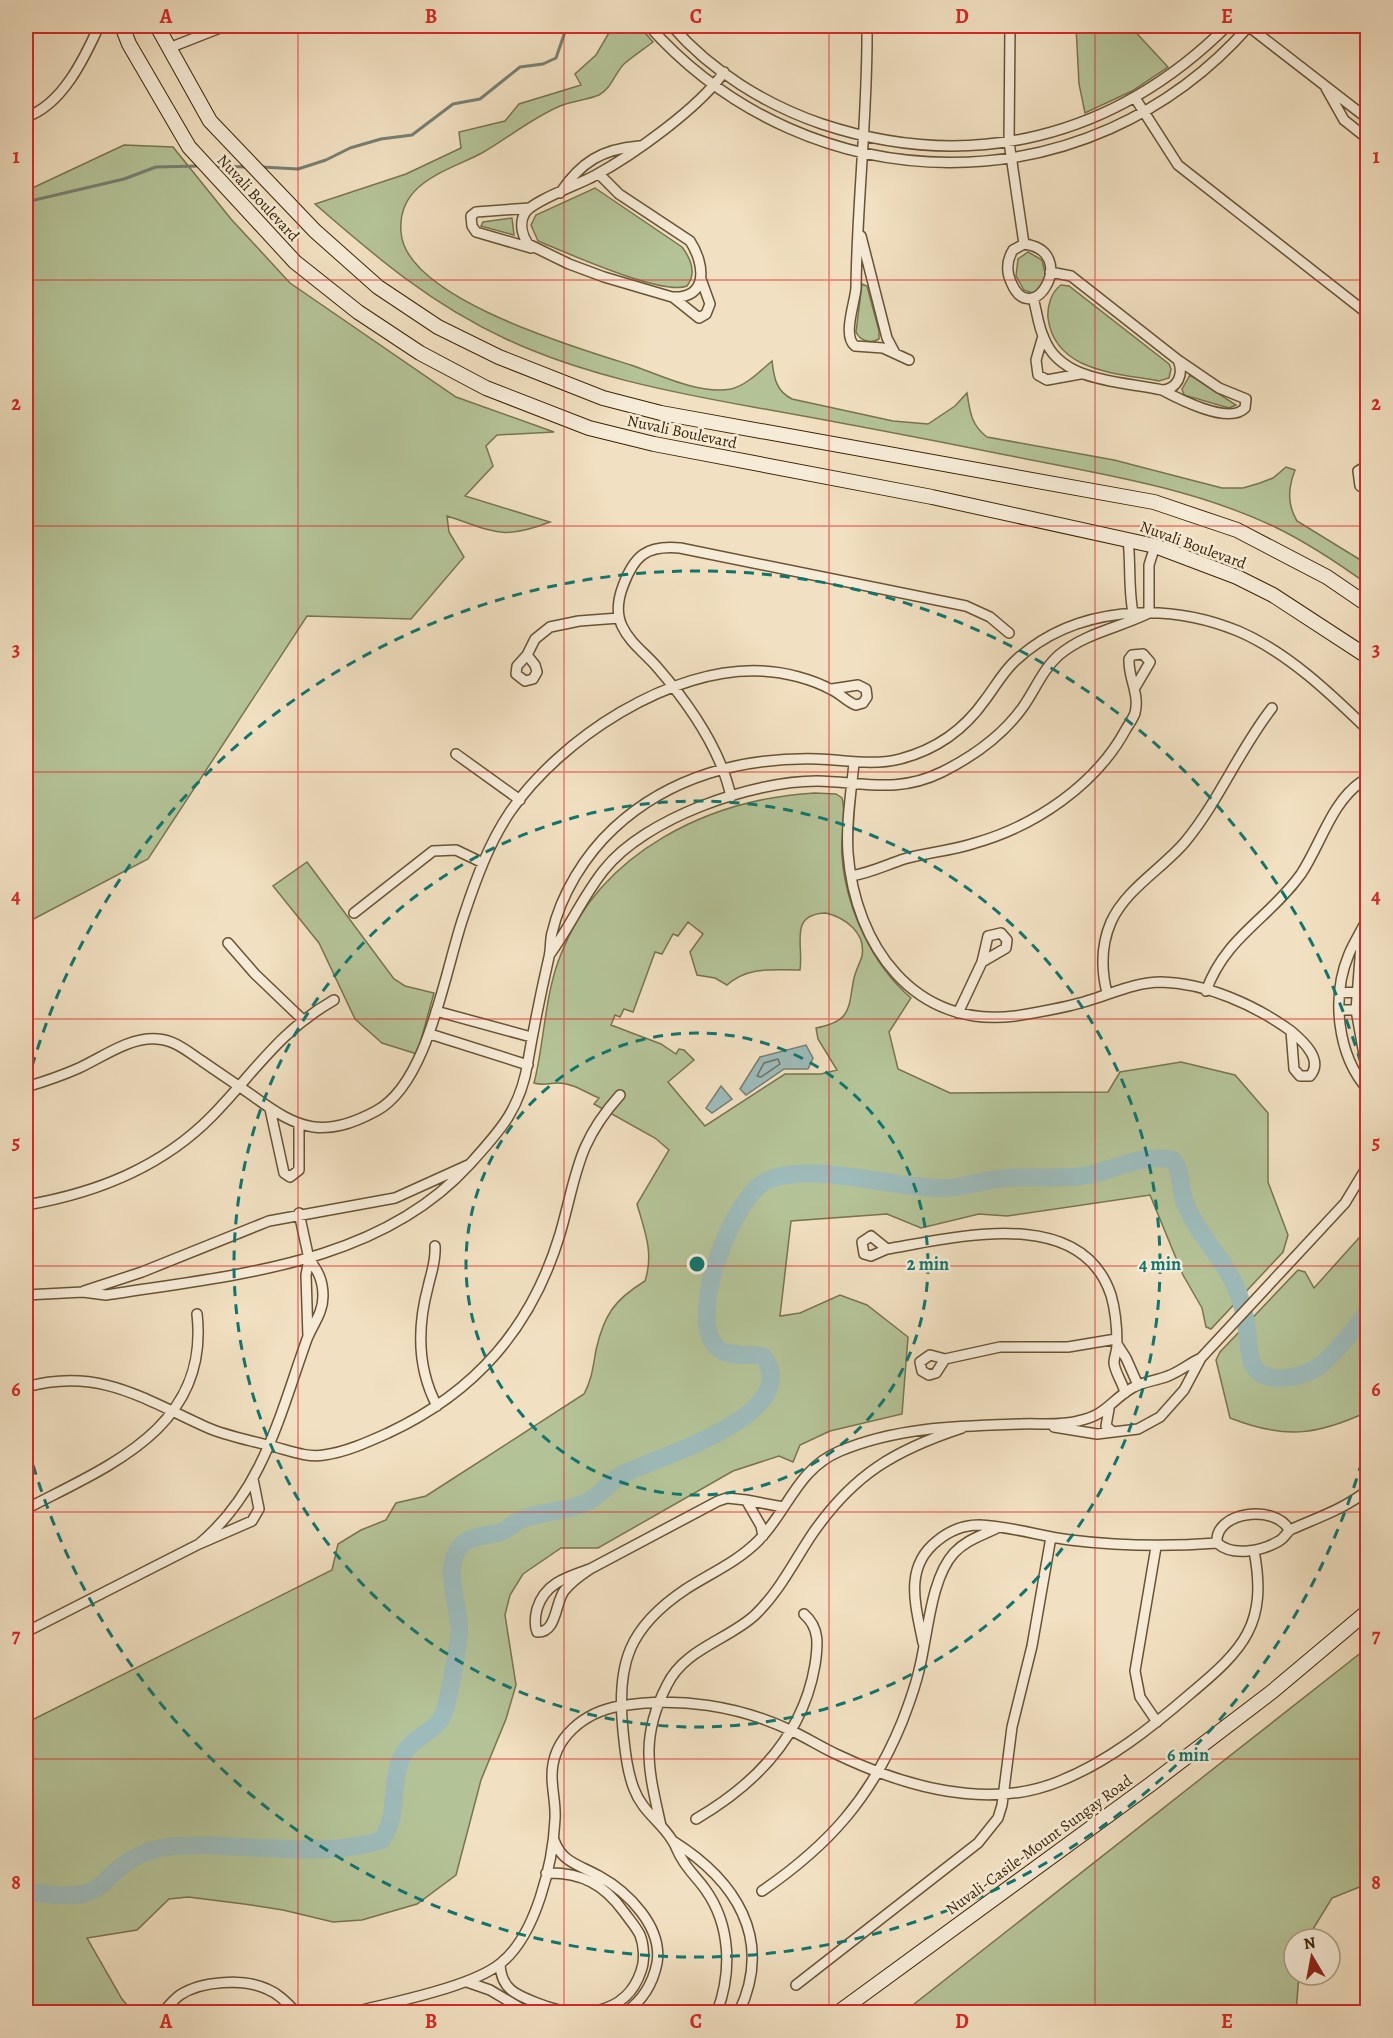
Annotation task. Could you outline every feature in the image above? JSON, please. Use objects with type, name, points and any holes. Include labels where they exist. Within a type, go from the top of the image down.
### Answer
[{"type":"main road","name":"Nuvali Boulevard","points":[[122,26],[129,44],[189,147],[295,262],[358,312],[420,353],[486,388],[589,428],[654,444],[921,495],[1155,546],[1237,577],[1273,595],[1368,657]]},
{"type":"main road","name":"Nuvali Boulevard","points":[[157,26],[210,121],[233,148],[265,176],[315,231],[378,287],[430,322],[499,357],[603,398],[661,413],[1154,502],[1237,530],[1327,578],[1368,605]]},
{"type":"main road","name":"Nuvali-Casile-Mount Sungay Road","points":[[839,2013],[1151,1785],[1273,1691],[1368,1611]]},
{"type":"street","points":[[26,117],[42,112],[71,77],[99,26]]},
{"type":"street","points":[[169,48],[225,26]]},
{"type":"street","points":[[649,26],[682,60],[714,86],[759,114],[789,129],[862,153],[916,162],[946,164],[1011,158],[1062,147],[1116,127],[1143,113],[1198,75],[1248,26],[1368,119]]},
{"type":"street","points":[[672,26],[724,72],[762,97],[790,111],[864,136],[946,146],[1009,142],[1089,120],[1135,98],[1174,73],[1227,26]]},
{"type":"street","points":[[867,26],[860,227],[849,335],[852,344],[895,353],[909,360]]},
{"type":"street","points":[[1010,26],[1009,142],[1024,244]]},
{"type":"street","points":[[599,174],[628,201],[690,242],[700,260],[701,279],[710,304],[709,311],[703,317],[699,318],[672,297],[604,277],[534,249],[481,234],[473,230],[471,216],[476,212],[530,208],[599,174],[642,146],[714,86],[724,72]]},
{"type":"street","points":[[1325,86],[1338,113],[1368,139]]},
{"type":"street","points":[[1135,98],[1178,165],[1368,314]]},
{"type":"street","points":[[559,194],[579,168],[608,151],[642,146]]},
{"type":"street","points":[[530,208],[522,221],[522,230],[524,238],[534,249]]},
{"type":"street","points":[[860,227],[887,338],[895,353]]},
{"type":"street","points":[[1024,244],[1042,252],[1050,272],[1045,291],[1034,298],[1025,297],[1014,289],[1007,269],[1014,250],[1024,244]]},
{"type":"street","points":[[1050,272],[1071,276],[1178,360],[1219,388],[1242,396],[1245,399],[1245,408],[1236,414],[1228,414],[1193,405],[1162,390]]},
{"type":"street","points":[[856,280],[871,278]]},
{"type":"street","points":[[672,297],[688,295],[695,290],[701,279]]},
{"type":"street","points":[[1034,298],[1042,336],[1036,368],[1043,380],[1084,375],[1169,390],[1180,378],[1178,360]]},
{"type":"street","points":[[1042,336],[1059,360],[1084,375]]},
{"type":"street","points":[[1368,465],[1358,471],[1357,475],[1360,486],[1368,490]]},
{"type":"street","points":[[1128,539],[1134,616]]},
{"type":"street","points":[[1149,613],[1149,565],[1155,546]]},
{"type":"street","points":[[731,797],[721,768],[703,730],[674,686],[628,637],[619,618],[620,594],[627,571],[642,555],[665,547],[680,548],[966,606],[990,617],[1009,633]]},
{"type":"street","points":[[26,1295],[82,1292],[106,1295],[238,1274],[309,1259],[354,1242],[407,1215],[455,1182],[506,1124],[521,1092],[550,954],[551,934],[566,895],[586,861],[613,830],[664,793],[721,768],[740,763],[816,759],[854,763],[900,759],[933,747],[974,716],[1007,668],[1050,634],[1092,618],[1149,613],[1208,622],[1238,631],[1292,664],[1368,730]]},
{"type":"street","points":[[550,954],[593,885],[617,856],[663,823],[731,797],[764,788],[801,782],[883,786],[912,783],[959,762],[980,749],[1012,721],[1058,657],[1084,638],[1134,616]]},
{"type":"street","points":[[527,655],[535,639],[550,627],[579,621],[619,618]]},
{"type":"street","points":[[26,1087],[77,1069],[137,1040],[149,1039],[174,1043],[270,1109],[300,1125],[312,1128],[342,1127],[385,1106],[404,1086],[430,1034],[452,950],[483,863],[510,813],[520,800],[586,734],[631,705],[695,678],[720,673],[762,671],[800,678],[832,689]]},
{"type":"street","points":[[851,876],[868,873],[903,859],[985,840],[1048,809],[1081,785],[1117,745],[1135,713],[1136,686]]},
{"type":"street","points":[[1107,993],[1103,980],[1103,951],[1107,933],[1117,911],[1195,829],[1215,801],[1247,743],[1272,708]]},
{"type":"street","points":[[456,754],[520,800]]},
{"type":"street","points":[[854,763],[847,833],[851,876],[863,917],[880,950],[898,977],[923,999],[938,1007],[976,1017],[1013,1016],[1065,1007],[1107,993],[1159,982],[1190,985],[1254,1008],[1291,1031]]},
{"type":"street","points":[[1206,991],[1227,950],[1288,891],[1311,857],[1336,810],[1347,794],[1361,782]]},
{"type":"street","points":[[354,913],[433,851],[456,850],[483,863]]},
{"type":"street","points":[[1368,917],[1349,954],[1340,993],[1340,1010],[1347,1056],[1353,1072],[1368,1090]]},
{"type":"street","points":[[1362,929],[1356,1010],[1368,1077]]},
{"type":"street","points":[[228,943],[255,974],[302,1019]]},
{"type":"street","points":[[958,1012],[982,962]]},
{"type":"street","points":[[1340,993],[1368,991]]},
{"type":"street","points":[[26,1205],[81,1194],[119,1180],[146,1166],[198,1129],[269,1050],[302,1019],[334,999]]},
{"type":"street","points":[[1340,1010],[1356,1010],[1368,1006]]},
{"type":"street","points":[[436,1011],[531,1037]]},
{"type":"street","points":[[430,1034],[528,1065]]},
{"type":"street","points":[[26,1387],[61,1379],[88,1380],[140,1396],[208,1428],[307,1455],[340,1451],[403,1426],[437,1406],[478,1375],[525,1316],[536,1296],[560,1233],[570,1187],[585,1147],[606,1111],[620,1095]]},
{"type":"street","points":[[270,1109],[284,1173],[290,1177],[299,1170],[300,1125]]},
{"type":"street","points":[[82,1292],[152,1269],[269,1221],[299,1213],[395,1198],[470,1164]]},
{"type":"street","points":[[1050,1426],[1081,1434],[1113,1432],[1150,1424],[1161,1417],[1178,1399],[1201,1358],[1345,1203],[1368,1165]]},
{"type":"street","points":[[299,1213],[309,1259],[306,1275],[308,1337]]},
{"type":"street","points":[[887,1249],[987,1234],[1030,1235],[1065,1244],[1089,1260],[1108,1288],[1116,1314],[1114,1362],[1125,1393]]},
{"type":"street","points":[[435,1246],[435,1265],[424,1306],[420,1346],[424,1375],[437,1406]]},
{"type":"street","points":[[199,1544],[230,1515],[253,1479],[291,1390],[308,1337],[322,1308],[320,1273],[309,1259]]},
{"type":"street","points":[[26,1509],[122,1459],[148,1439],[172,1410],[193,1369],[198,1341],[197,1314]]},
{"type":"street","points":[[945,1359],[1000,1347],[1068,1347],[1116,1342]]},
{"type":"street","points":[[1116,1342],[1138,1385]]},
{"type":"street","points":[[717,2013],[726,1984],[727,1950],[724,1933],[707,1891],[683,1861],[673,1841],[644,1810],[631,1782],[621,1706],[623,1663],[635,1636],[672,1599],[728,1566],[763,1536],[805,1475],[817,1464],[839,1451],[893,1435],[943,1426],[1050,1426],[1094,1417],[1109,1409],[1125,1393],[1138,1385],[1167,1377],[1201,1358]]},
{"type":"street","points":[[1167,1377],[1177,1383],[1178,1399]]},
{"type":"street","points":[[1109,1409],[1106,1426],[1113,1432]]},
{"type":"street","points":[[661,1826],[650,1781],[648,1757],[651,1731],[666,1685],[687,1660],[744,1624],[766,1603],[813,1533],[844,1494],[879,1466],[908,1448],[922,1441],[973,1425]]},
{"type":"street","points":[[26,1632],[256,1517],[259,1509],[253,1479]]},
{"type":"street","points":[[924,1648],[913,1586],[923,1555],[945,1535],[956,1530],[977,1525],[1051,1537],[1156,1547],[1217,1543],[1228,1550],[1254,1551],[1279,1542],[1289,1530],[1334,1512],[1368,1490]]},
{"type":"street","points":[[590,1569],[565,1590],[550,1627],[545,1631],[537,1632],[536,1615],[546,1590],[558,1581],[590,1569],[727,1498],[783,1507]]},
{"type":"street","points":[[746,1500],[761,1526],[763,1536]]},
{"type":"street","points":[[1217,1543],[1219,1528],[1244,1516],[1269,1515],[1283,1521],[1289,1530]]},
{"type":"street","points":[[762,1891],[800,1864],[836,1832],[878,1772],[905,1713],[944,1567],[961,1546],[997,1528]]},
{"type":"street","points":[[796,1985],[978,1843],[998,1818],[1004,1794],[1012,1727],[1032,1646],[1051,1537]]},
{"type":"street","points":[[1156,1547],[1135,1671],[1140,1697],[1157,1722]]},
{"type":"street","points":[[354,2013],[465,1981],[476,1980],[500,1964],[521,1940],[540,1895],[554,1840],[555,1804],[552,1777],[560,1746],[569,1731],[584,1719],[621,1706],[661,1702],[724,1709],[792,1731],[878,1772],[900,1780],[954,1792],[1004,1794],[1060,1781],[1108,1755],[1157,1722],[1222,1665],[1248,1634],[1259,1599],[1259,1580],[1254,1551]]},
{"type":"street","points":[[696,1819],[733,1796],[756,1776],[792,1731],[808,1694],[816,1660],[817,1631],[811,1620],[804,1614]]},
{"type":"street","points":[[554,1840],[568,1861],[597,1874],[623,1893],[648,1923],[656,1938],[658,1948],[654,1977],[644,1995],[628,2012],[622,2001]]},
{"type":"street","points":[[673,1841],[716,1873],[728,1887],[742,1914],[752,1959],[747,1990],[739,2013]]},
{"type":"street","points":[[500,1964],[502,1978],[507,1989],[548,2007],[586,2012],[607,2009],[622,2001],[632,1990],[643,1966],[640,1936],[618,1904],[597,1884],[572,1874],[546,1873]]},
{"type":"street","points":[[465,1981],[490,1990],[527,2013]]},
{"type":"street","points":[[163,2012],[180,1996],[191,1990],[228,1984],[266,1988],[287,2002],[295,2012]]},
{"type":"green space","points":[[613,26],[639,26],[653,42],[624,64],[603,92],[594,97],[560,106],[540,116],[482,153],[427,180],[407,201],[402,215],[401,232],[410,256],[431,278],[461,299],[497,317],[536,333],[693,387],[731,389],[748,381],[772,361],[779,388],[792,399],[893,421],[928,424],[955,406],[967,393],[974,423],[987,437],[1114,460],[1222,488],[1243,488],[1260,483],[1273,478],[1286,467],[1295,470],[1290,496],[1291,508],[1297,521],[1367,564],[1367,584],[1322,554],[1275,527],[1243,513],[1177,491],[1074,468],[690,395],[627,381],[565,363],[506,339],[453,311],[406,279],[315,204],[406,174],[461,148],[459,132],[505,121],[519,104],[581,85],[575,74],[596,55]]},
{"type":"green space","points":[[1076,26],[1130,26],[1168,67],[1132,91],[1085,113],[1079,84]]},
{"type":"green space","points":[[124,145],[173,147],[231,219],[290,283],[456,397],[554,432],[497,435],[486,446],[493,466],[465,496],[550,522],[520,531],[498,532],[447,516],[449,532],[464,557],[411,619],[307,616],[148,859],[26,923],[26,191]]},
{"type":"green space","points":[[595,188],[682,247],[692,266],[692,276],[687,286],[657,285],[636,279],[538,241],[531,225],[536,215]]},
{"type":"green space","points":[[512,218],[514,235],[481,226],[483,222]]},
{"type":"green space","points":[[1028,252],[1042,260],[1047,281],[1035,294],[1024,290],[1016,276],[1018,259]]},
{"type":"green space","points":[[862,284],[867,286],[879,331],[879,339],[873,341],[863,339],[856,332]]},
{"type":"green space","points":[[1061,285],[1069,286],[1169,364],[1171,369],[1169,378],[1159,381],[1107,372],[1075,360],[1062,350],[1053,336],[1048,318],[1052,296]]},
{"type":"green space","points":[[1190,375],[1236,405],[1229,408],[1184,395],[1182,389]]},
{"type":"green space","points":[[815,793],[836,794],[842,798],[844,811],[842,857],[855,915],[863,934],[884,969],[911,998],[889,1032],[898,1069],[950,1093],[1108,1092],[1120,1072],[1181,1062],[1235,1075],[1268,1113],[1268,1182],[1288,1235],[1283,1252],[1211,1329],[1206,1327],[1202,1308],[1183,1275],[1150,1195],[1007,1216],[979,1214],[921,1228],[887,1214],[791,1221],[780,1316],[800,1313],[840,1295],[867,1305],[908,1337],[902,1414],[830,1431],[800,1445],[793,1462],[779,1456],[733,1471],[598,1548],[561,1548],[523,1574],[510,1595],[505,1615],[516,1685],[506,1719],[481,1780],[456,1875],[417,1904],[362,1920],[333,1922],[283,1910],[244,1904],[188,1897],[169,1899],[137,1930],[87,1938],[122,1999],[133,2012],[26,2012],[26,1723],[332,1570],[338,1544],[361,1530],[386,1520],[396,1503],[426,1496],[584,1394],[591,1378],[599,1338],[607,1318],[625,1295],[645,1281],[649,1252],[637,1204],[669,1150],[655,1138],[594,1104],[599,1098],[568,1084],[534,1083],[555,970],[579,918],[603,886],[631,859],[664,837],[699,819],[737,806],[776,797]],"holes":[[[826,913],[853,928],[861,940],[862,948],[862,956],[854,978],[847,1011],[837,1021],[816,1028],[818,1039],[837,1070],[821,1074],[785,1074],[705,1126],[668,1082],[694,1060],[684,1050],[679,1049],[676,1054],[661,1044],[611,1025],[615,1015],[620,1017],[624,1009],[633,1012],[655,952],[662,954],[673,934],[678,936],[688,922],[703,934],[690,952],[697,975],[715,978],[727,985],[743,975],[761,970],[800,970],[802,925],[806,919],[814,915]]]},
{"type":"green space","points":[[307,862],[394,979],[405,986],[434,993],[417,1054],[382,1043],[355,1019],[319,943],[273,886]]},
{"type":"green space","points":[[1367,1229],[1367,1412],[1331,1426],[1299,1432],[1267,1429],[1230,1418],[1216,1360],[1220,1352],[1298,1270],[1305,1272],[1314,1288]]},
{"type":"green space","points":[[1367,1648],[1367,1884],[1332,1898],[1314,1927],[1282,1927],[1282,1987],[1298,1987],[1296,2012],[904,2012]]},
{"type":"water","points":[[806,1045],[813,1058],[808,1069],[784,1069],[746,1095],[740,1089],[760,1057]]},
{"type":"water","points":[[721,1086],[732,1099],[712,1113],[706,1108]]},
{"type":"waterway","points":[[262,167],[298,169],[326,160],[350,148],[381,139],[412,135],[453,104],[480,99],[520,67],[543,64],[556,58],[567,26]]},
{"type":"waterway","points":[[26,202],[124,179],[156,167],[199,166]]},
{"type":"waterway","points":[[214,166],[247,167]]},
{"type":"waterway","points":[[26,1892],[66,1895],[89,1892],[135,1858],[167,1847],[220,1846],[304,1850],[357,1846],[382,1840],[393,1811],[400,1761],[412,1743],[433,1728],[444,1713],[459,1635],[452,1574],[456,1552],[468,1540],[501,1532],[522,1519],[587,1502],[623,1474],[723,1430],[747,1415],[764,1397],[771,1377],[763,1356],[735,1354],[719,1349],[709,1334],[707,1313],[717,1259],[728,1232],[741,1208],[755,1190],[768,1180],[787,1175],[832,1175],[905,1185],[949,1188],[1007,1178],[1058,1178],[1089,1175],[1140,1160],[1162,1158],[1173,1160],[1178,1169],[1185,1203],[1236,1288],[1245,1316],[1251,1358],[1259,1372],[1267,1376],[1286,1378],[1316,1368],[1341,1345],[1368,1311]]},
{"type":"waterway","points":[[1368,1942],[1368,1949]]}]
